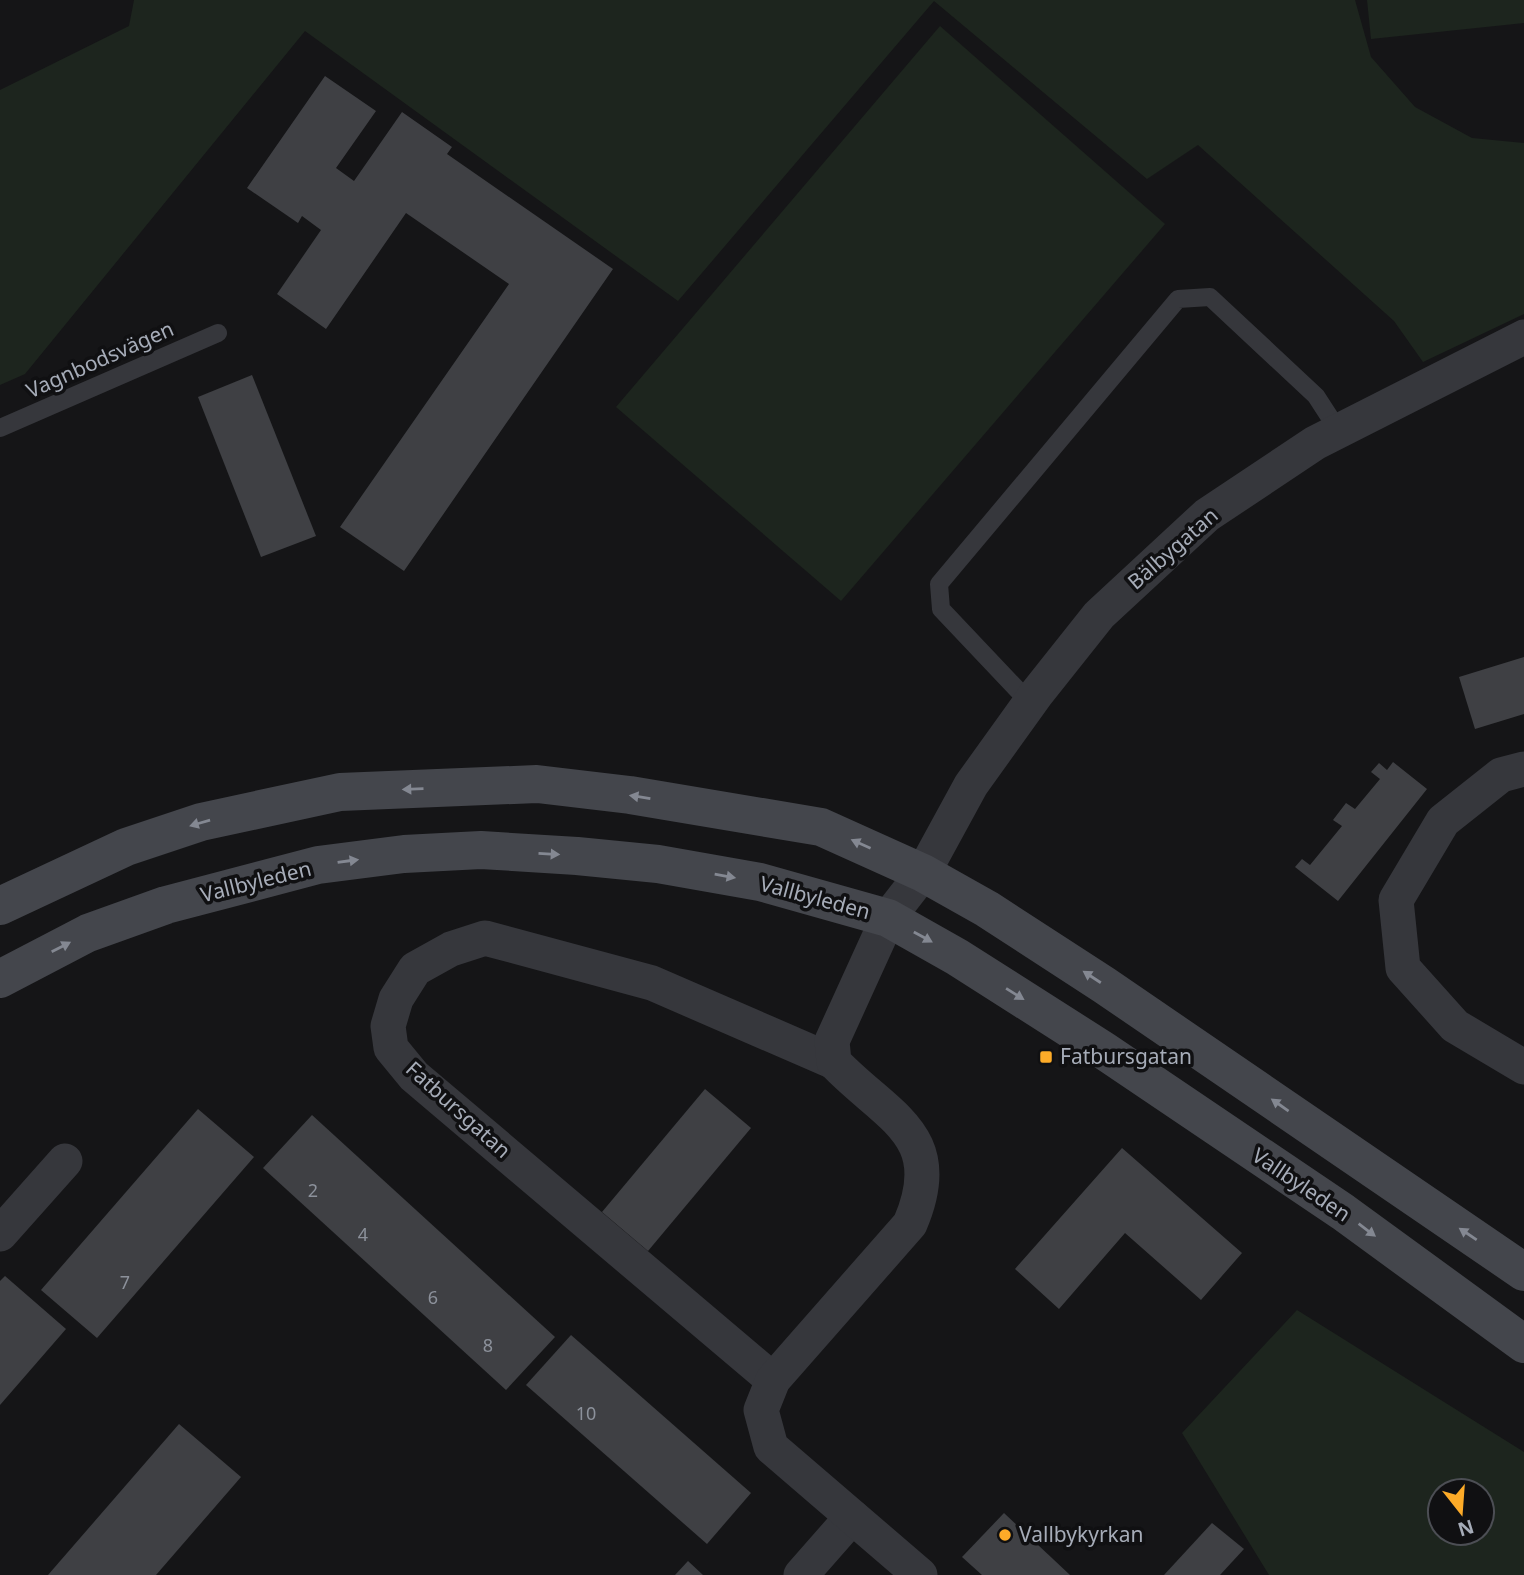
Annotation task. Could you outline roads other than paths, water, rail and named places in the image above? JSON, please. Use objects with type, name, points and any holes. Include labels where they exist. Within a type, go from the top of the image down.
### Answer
[{"type":"main road","points":[[0,906],[127,847],[201,822],[340,792],[524,785],[630,795],[821,827],[923,873],[987,909],[1104,985],[1524,1272]]},
{"type":"main road","name":"Vallbyleden","points":[[0,978],[88,933],[166,905],[318,865],[404,854],[481,850],[658,864],[760,882],[888,918],[957,957],[1103,1050],[1343,1212],[1524,1344]]},
{"type":"street","name":"Bälbygatan","points":[[923,873],[971,785],[1030,703],[1099,615],[1208,515],[1338,430],[1524,337]]},
{"type":"street","points":[[1524,769],[1501,775],[1443,821],[1396,900],[1403,968],[1455,1026],[1524,1067]]},
{"type":"street","points":[[834,1062],[832,1041],[888,918],[923,873]]},
{"type":"street","name":"Fatbursgatan","points":[[773,1380],[414,1076],[391,1048],[388,1026],[396,999],[415,969],[450,949],[485,938],[652,983],[834,1062],[880,1101],[912,1138],[921,1156],[923,1171],[920,1202],[910,1224],[773,1380],[761,1410],[771,1447],[920,1575]]},
{"type":"street","points":[[0,1234],[65,1161]]},
{"type":"street","points":[[801,1575],[852,1517]]},
{"type":"lane","points":[[1030,703],[941,609],[939,583],[1178,299],[1210,297],[1316,396],[1338,430]]},
{"type":"lane","name":"Vagnbodsvägen","points":[[0,428],[218,333]]},
{"type":"place","name":"Fatbursgatan","points":[[1046,1057]]},
{"type":"place","name":"Vallbykyrkan","points":[[1005,1535]]}]
